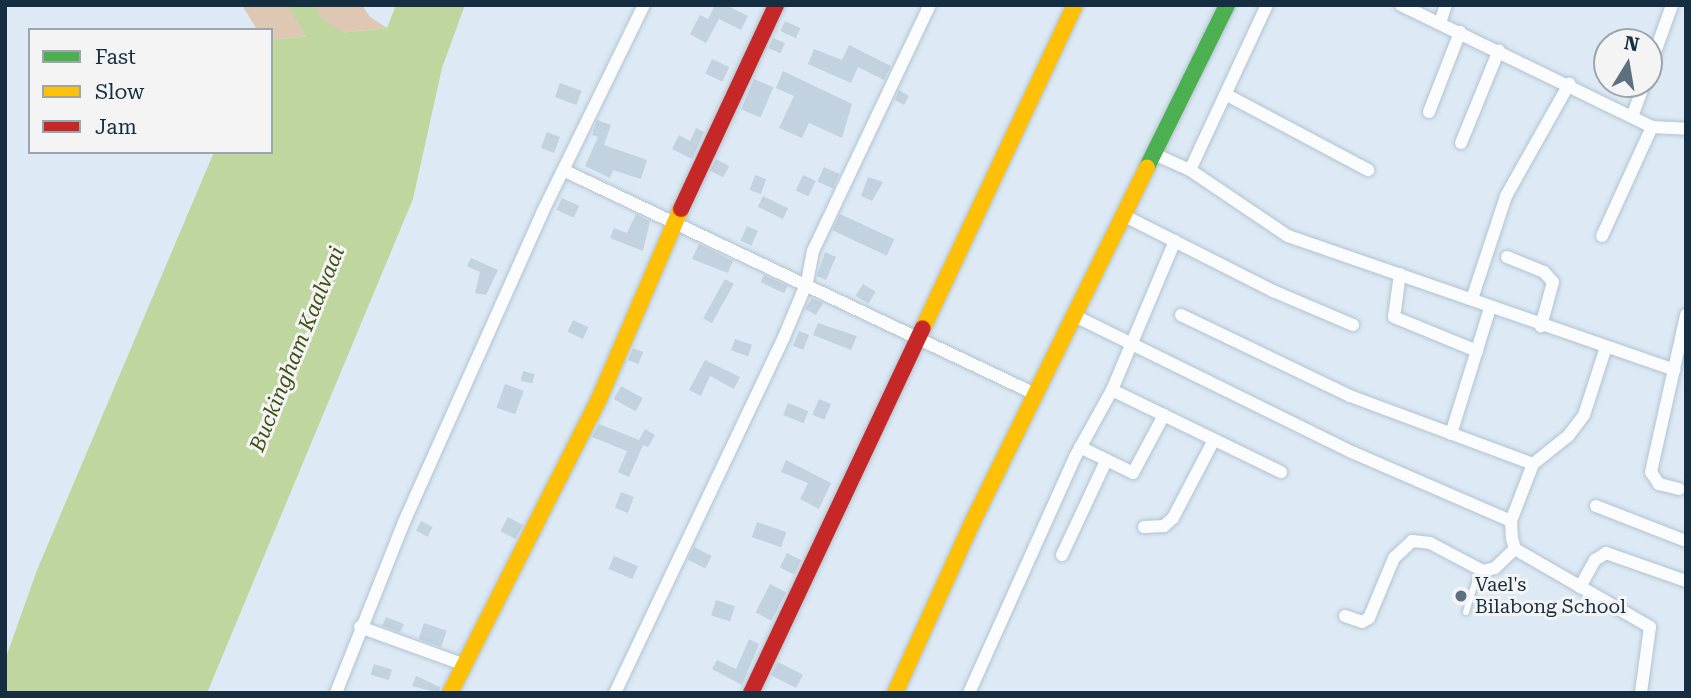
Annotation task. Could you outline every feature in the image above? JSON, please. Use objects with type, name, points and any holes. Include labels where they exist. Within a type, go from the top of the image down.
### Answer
[{"type":"street","points":[[336,693],[360,627],[565,171],[644,5]]},
{"type":"street","points":[[450,693],[599,399],[674,223],[776,5]]},
{"type":"street","points":[[615,693],[807,282],[814,251],[848,173],[930,5]]},
{"type":"street","points":[[751,693],[1075,5]]},
{"type":"street","points":[[895,693],[1073,315],[1227,5]]},
{"type":"street","points":[[1190,170],[1267,5]]},
{"type":"street","points":[[1401,5],[1569,84],[1652,127],[1686,129]]},
{"type":"street","points":[[1440,23],[1446,5]]},
{"type":"street","points":[[1663,30],[1672,5]]},
{"type":"street","points":[[1429,112],[1460,32]]},
{"type":"street","points":[[1461,143],[1499,50]]},
{"type":"street","points":[[1472,299],[1506,196],[1569,84]]},
{"type":"street","points":[[1227,95],[1368,170]]},
{"type":"street","points":[[1632,117],[1639,98]]},
{"type":"street","points":[[1602,236],[1652,127]]},
{"type":"street","points":[[1154,154],[1190,170],[1288,236],[1472,299],[1541,326],[1675,370]]},
{"type":"street","points":[[565,171],[807,282],[919,341],[1035,394]]},
{"type":"street","points":[[1123,215],[1353,325]]},
{"type":"street","points":[[969,693],[1080,447],[1112,390],[1129,340],[1175,241]]},
{"type":"street","points":[[1507,257],[1544,272],[1553,282],[1541,326]]},
{"type":"street","points":[[1400,274],[1394,317],[1477,351]]},
{"type":"street","points":[[1451,434],[1490,308]]},
{"type":"street","points":[[1181,314],[1350,396],[1533,464]]},
{"type":"street","points":[[1073,315],[1129,340],[1354,453],[1511,521]]},
{"type":"street","points":[[1679,489],[1659,484],[1651,476],[1686,315]]},
{"type":"street","points":[[1515,549],[1511,521],[1533,464],[1568,436],[1584,415],[1606,347]]},
{"type":"street","points":[[1112,390],[1281,472]]},
{"type":"street","points":[[1080,447],[1130,474],[1136,471],[1164,415]]},
{"type":"street","points":[[1144,527],[1164,526],[1173,518],[1214,440]]},
{"type":"street","points":[[1062,555],[1106,461]]},
{"type":"street","points":[[1596,506],[1686,541]]},
{"type":"street","points":[[1345,616],[1363,622],[1369,618],[1394,558],[1412,541],[1430,543],[1479,570],[1494,568],[1515,549]]},
{"type":"street","points":[[1515,549],[1650,627],[1641,693]]},
{"type":"street","points":[[1580,587],[1595,560],[1606,553],[1686,581]]},
{"type":"street","points":[[360,627],[463,664]]},
{"type":"lane","points":[[1466,612],[1479,570]]},
{"type":"shaded area","points":[[242,5],[362,5],[370,17],[387,28],[273,40],[273,28],[256,28]]},
{"type":"water","name":"Buckingham Kaalvaai","points":[[396,5],[465,5],[442,68],[413,199],[207,693],[5,693],[5,660],[37,570],[213,154],[273,154],[273,40],[387,28]]},
{"type":"building","points":[[715,5],[726,5],[748,16],[741,30],[719,19],[706,43],[690,34],[700,15],[708,19]]},
{"type":"building","points":[[785,21],[800,28],[796,38],[780,31]]},
{"type":"building","points":[[773,38],[785,43],[781,53],[769,48]]},
{"type":"building","points":[[849,45],[891,66],[884,80],[858,67],[851,83],[808,64],[814,49],[842,60]]},
{"type":"building","points":[[712,59],[729,67],[722,82],[705,74]]},
{"type":"building","points":[[783,71],[852,104],[842,138],[809,123],[802,138],[779,128],[794,96],[776,88]]},
{"type":"building","points":[[754,79],[773,87],[760,118],[741,109]]},
{"type":"building","points":[[560,83],[582,91],[576,105],[555,97]]},
{"type":"building","points":[[899,90],[909,96],[904,105],[895,100]]},
{"type":"building","points":[[597,120],[611,125],[604,145],[647,160],[641,179],[613,170],[610,178],[585,166],[598,137],[592,135]]},
{"type":"building","points":[[696,128],[704,132],[692,159],[672,149],[679,135],[690,141]]},
{"type":"building","points":[[547,132],[560,137],[554,153],[541,148]]},
{"type":"building","points":[[716,159],[729,166],[723,178],[710,170]]},
{"type":"building","points":[[824,167],[840,174],[833,189],[817,182]]},
{"type":"building","points":[[755,175],[766,179],[761,194],[750,190]]},
{"type":"building","points":[[803,175],[816,181],[809,196],[796,190]]},
{"type":"building","points":[[868,177],[883,182],[872,201],[861,196]]},
{"type":"building","points":[[763,196],[788,208],[783,219],[758,207]]},
{"type":"building","points":[[562,198],[579,206],[574,218],[557,210]]},
{"type":"building","points":[[636,214],[650,221],[643,251],[610,238],[614,228],[627,233]]},
{"type":"building","points":[[840,214],[894,239],[887,256],[832,230]]},
{"type":"building","points":[[747,226],[758,231],[751,245],[740,241]]},
{"type":"building","points":[[699,244],[733,261],[728,273],[692,259]]},
{"type":"building","points":[[825,252],[836,257],[826,280],[817,276]]},
{"type":"building","points":[[471,258],[498,270],[486,295],[475,293],[480,272],[467,266]]},
{"type":"building","points":[[764,275],[788,286],[784,293],[761,282]]},
{"type":"building","points":[[725,279],[734,284],[712,323],[703,318]]},
{"type":"building","points":[[863,284],[876,292],[868,304],[856,296]]},
{"type":"building","points":[[812,298],[823,303],[816,315],[805,309]]},
{"type":"building","points":[[573,320],[588,327],[583,339],[568,332]]},
{"type":"building","points":[[818,323],[857,336],[851,350],[813,335]]},
{"type":"building","points":[[799,331],[809,335],[803,350],[793,346]]},
{"type":"building","points":[[735,339],[752,345],[748,356],[731,350]]},
{"type":"building","points":[[633,348],[643,352],[638,364],[628,360]]},
{"type":"building","points":[[705,360],[740,377],[734,389],[710,376],[701,396],[689,390]]},
{"type":"building","points":[[523,371],[535,374],[532,384],[521,381]]},
{"type":"building","points":[[505,384],[524,391],[515,414],[496,407]]},
{"type":"building","points":[[621,386],[643,398],[636,411],[614,399]]},
{"type":"building","points":[[819,399],[831,404],[824,420],[812,415]]},
{"type":"building","points":[[788,403],[808,411],[804,423],[783,415]]},
{"type":"building","points":[[599,424],[639,440],[645,429],[655,435],[648,447],[643,445],[629,477],[618,472],[627,451],[592,437]]},
{"type":"building","points":[[786,460],[831,483],[819,509],[800,499],[808,483],[781,472]]},
{"type":"building","points":[[621,492],[634,497],[628,513],[615,508]]},
{"type":"building","points":[[508,517],[523,525],[515,539],[500,531]]},
{"type":"building","points":[[421,521],[433,527],[428,537],[416,531]]},
{"type":"building","points":[[757,522],[786,532],[781,547],[752,537]]},
{"type":"building","points":[[694,547],[712,556],[705,569],[688,559]]},
{"type":"building","points":[[787,553],[801,560],[794,575],[780,567]]},
{"type":"building","points":[[614,556],[638,566],[632,579],[609,569]]},
{"type":"building","points":[[770,584],[786,592],[772,621],[755,613]]},
{"type":"building","points":[[716,600],[735,606],[730,621],[711,615]]},
{"type":"building","points":[[386,617],[404,624],[400,632],[382,626]]},
{"type":"building","points":[[424,623],[447,631],[441,647],[418,639]]},
{"type":"building","points":[[749,639],[759,644],[742,685],[712,669],[717,660],[736,669]]},
{"type":"building","points":[[778,662],[803,675],[796,688],[771,675]]},
{"type":"building","points":[[374,664],[392,670],[389,680],[371,674]]},
{"type":"building","points":[[416,676],[440,687],[439,693],[412,686]]},
{"type":"waterway","points":[[300,5],[314,27],[352,51]]},
{"type":"traffic: fast","points":[[1147,167],[1227,5]]},
{"type":"traffic: slow","points":[[923,328],[1075,5]]},
{"type":"traffic: slow","points":[[895,693],[973,521],[1147,167]]},
{"type":"traffic: slow","points":[[450,693],[599,399],[681,209]]},
{"type":"traffic: jam","points":[[681,209],[776,5]]},
{"type":"traffic: jam","points":[[751,693],[923,328]]},
{"type":"place","name":"Vael's Bilabong School","points":[[1461,596]]}]
